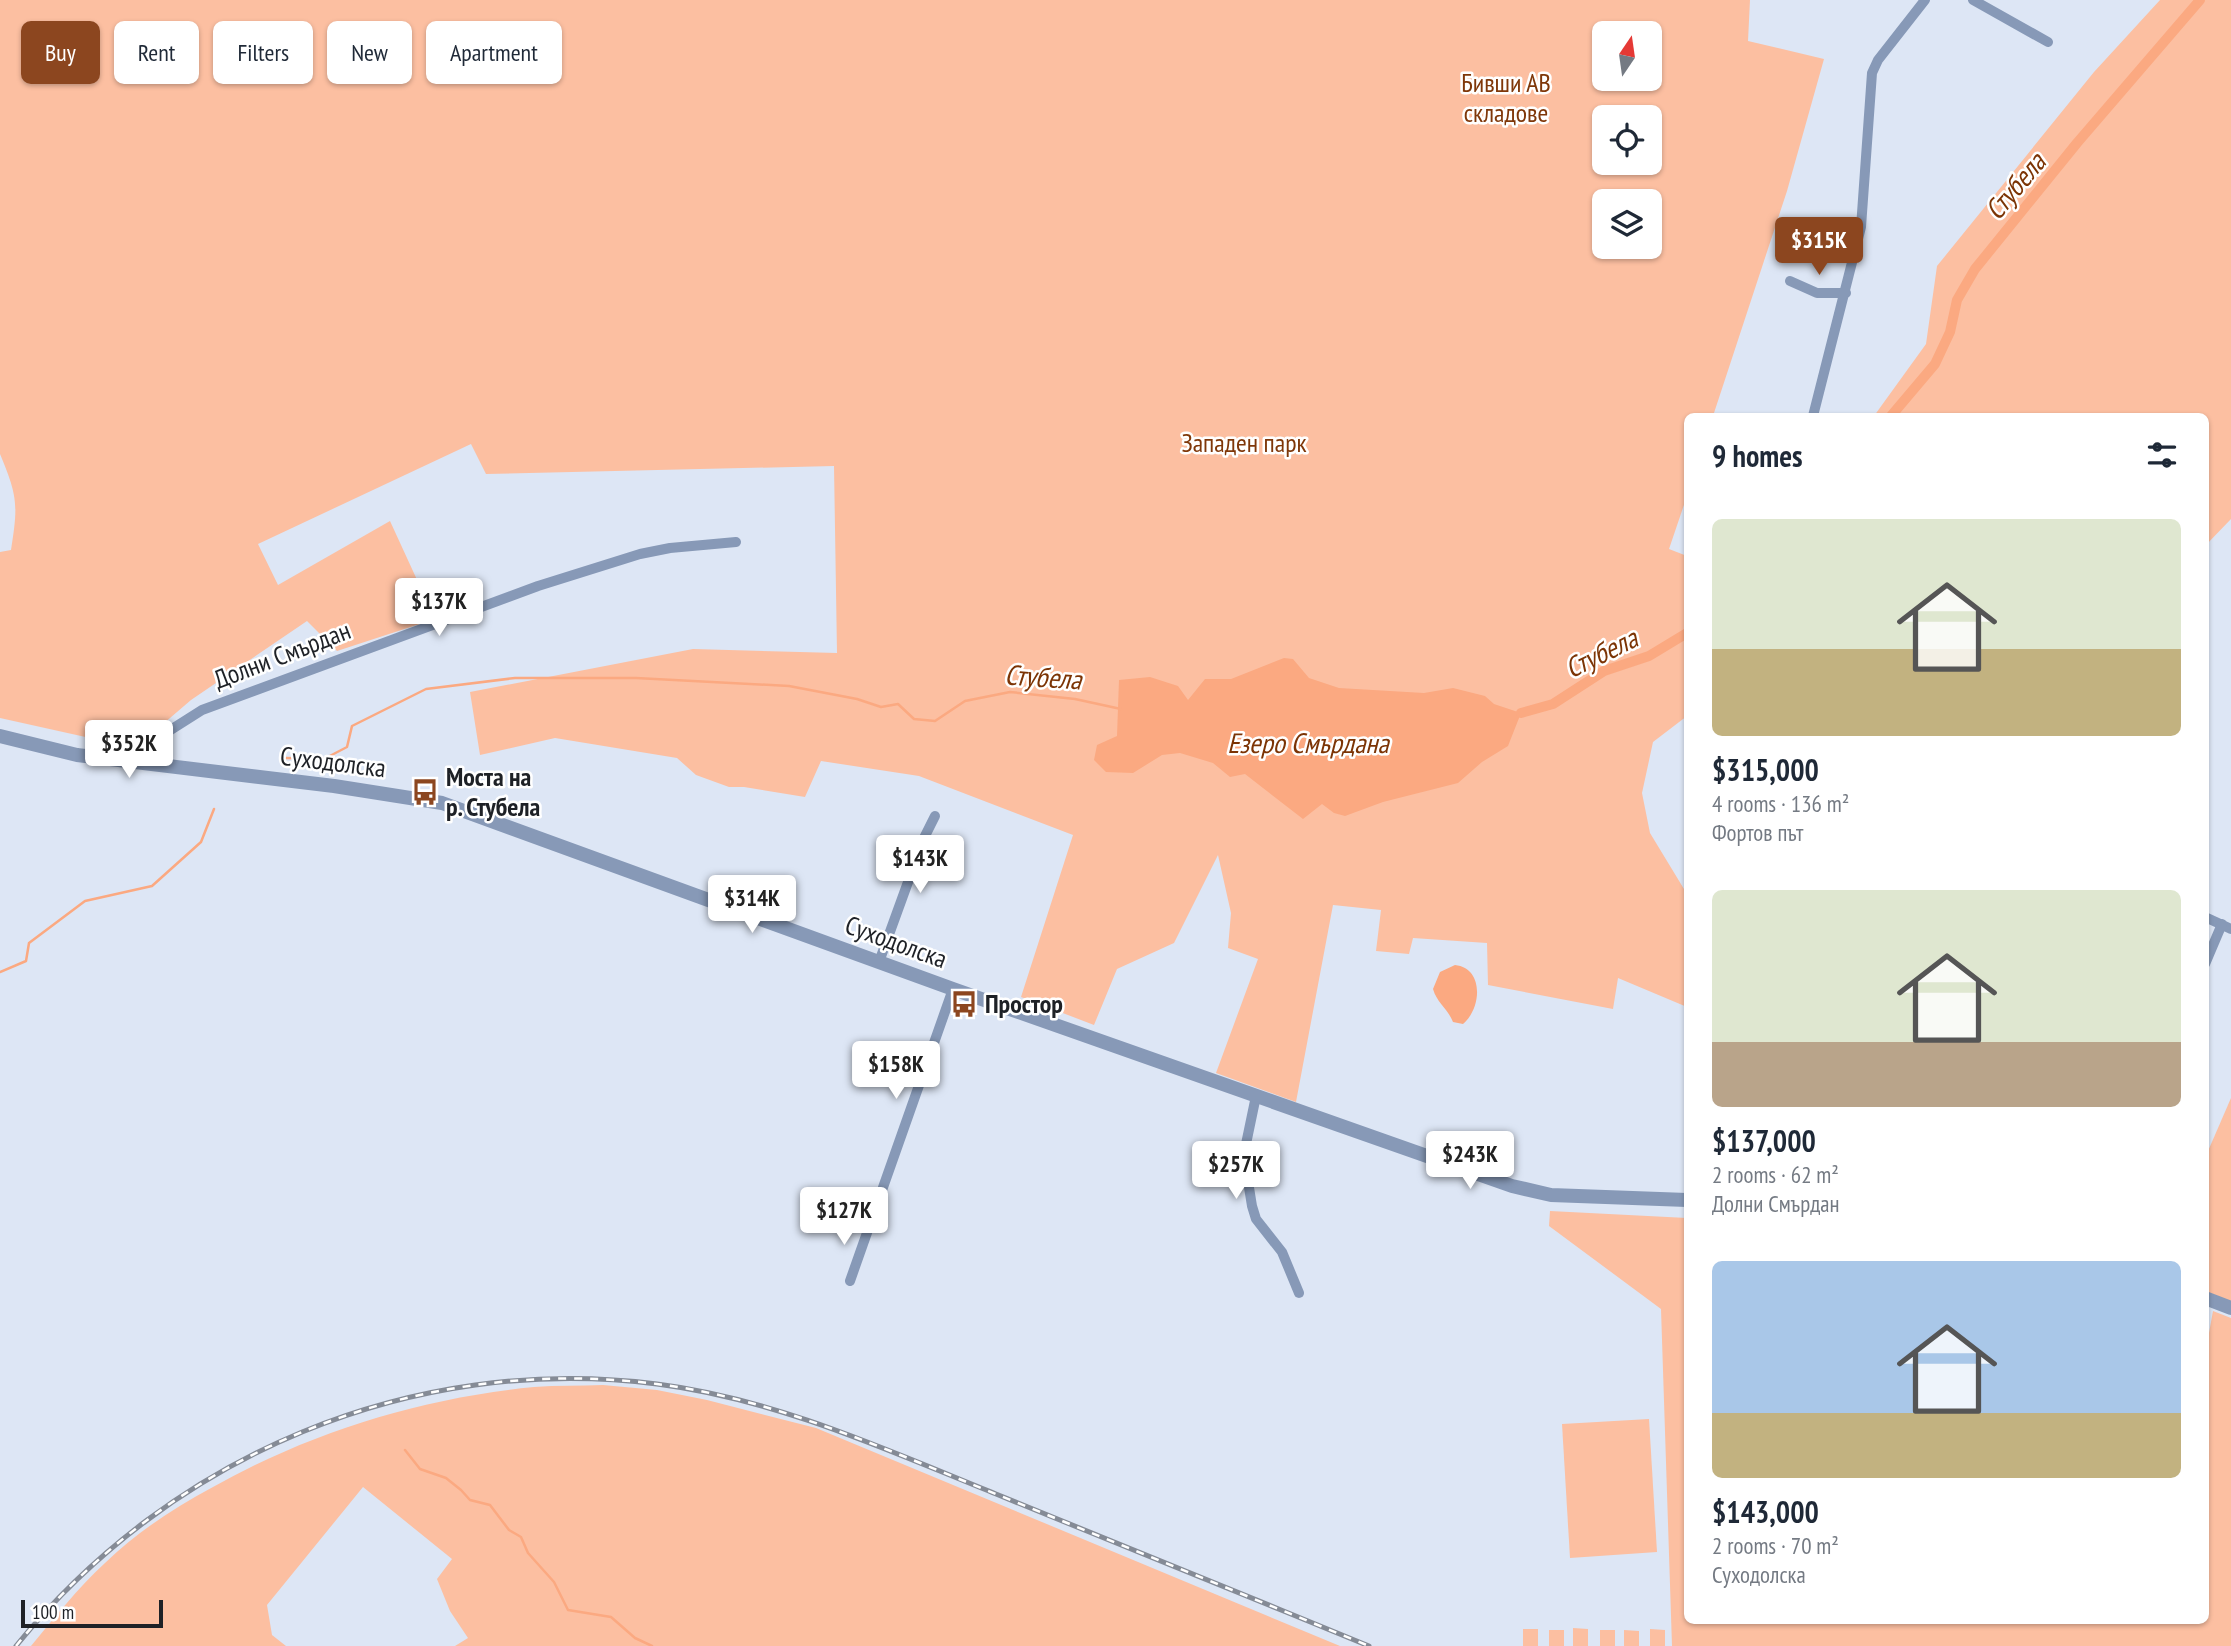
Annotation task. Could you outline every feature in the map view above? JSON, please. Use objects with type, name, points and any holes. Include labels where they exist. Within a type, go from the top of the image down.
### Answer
[{"type":"street","points":[[1813,413],[1861,227],[1872,73],[1878,60],[1925,0]]},
{"type":"street","points":[[1973,0],[2048,42]]},
{"type":"street","points":[[1790,281],[1817,293],[1846,293]]},
{"type":"street","name":"Долни Смърдан","points":[[153,765],[161,736],[185,719],[215,705],[538,586],[640,554],[670,548],[736,542]]},
{"type":"street","name":"Суходолска","points":[[0,736],[78,755],[334,786],[442,803],[953,989],[1524,1190],[1551,1195],[1684,1200]]},
{"type":"street","points":[[879,962],[924,838],[935,816]]},
{"type":"street","points":[[2209,919],[2226,927],[2209,957]]},
{"type":"street","points":[[850,1281],[953,989]]},
{"type":"street","points":[[1256,1096],[1246,1144],[1246,1168],[1252,1206],[1256,1219],[1282,1251],[1299,1293]]},
{"type":"street","points":[[2209,1300],[2231,1308]]},
{"type":"green space","name":"Западен парк","points":[[0,0],[1750,0],[1748,41],[1824,59],[1787,191],[1714,413],[1684,413],[1684,505],[1669,549],[1684,555],[1684,718],[1653,742],[1642,793],[1650,833],[1684,889],[1684,1006],[1618,978],[1613,1009],[1488,985],[1487,943],[1413,938],[1409,954],[1376,951],[1381,910],[1333,905],[1296,1102],[1216,1073],[1258,959],[1228,948],[1231,913],[1218,855],[1174,943],[1117,969],[1094,1025],[1021,997],[1073,835],[919,776],[821,761],[805,797],[729,787],[696,775],[677,758],[555,738],[480,755],[470,692],[693,649],[837,653],[834,466],[486,474],[471,444],[258,544],[278,585],[390,521],[435,619],[337,651],[307,621],[191,700],[135,748],[0,718],[0,552],[11,550],[15,522],[13,491],[0,454]]},
{"type":"green space","points":[[2160,0],[2231,0],[2231,519],[2209,542],[2209,413],[1876,413],[1926,344],[1937,266],[2094,72]]},
{"type":"green space","points":[[2231,1098],[2231,1308],[2209,1300],[2209,1149]]},
{"type":"green space","points":[[1550,1211],[1684,1218],[1684,1624],[2209,1624],[2209,1333],[2213,1311],[2231,1318],[2231,1646],[1672,1646],[1661,1309],[1549,1226]]},
{"type":"green space","points":[[603,1385],[657,1390],[707,1400],[816,1428],[1340,1646],[455,1646],[468,1638],[450,1611],[437,1579],[452,1559],[363,1487],[267,1605],[272,1635],[286,1646],[31,1646],[66,1603],[117,1552],[170,1512],[250,1467],[328,1434],[409,1409],[492,1392],[534,1387]]},
{"type":"green space","points":[[1649,1419],[1657,1552],[1570,1558],[1562,1424]]},
{"type":"green space","points":[[1573,1628],[1588,1629],[1588,1646],[1573,1646]]},
{"type":"green space","points":[[1523,1629],[1538,1629],[1538,1646],[1523,1646]]},
{"type":"green space","points":[[1650,1629],[1665,1630],[1665,1646],[1650,1646]]},
{"type":"green space","points":[[1549,1630],[1564,1630],[1564,1646],[1549,1646]]},
{"type":"green space","points":[[1600,1630],[1615,1630],[1615,1646],[1600,1646]]},
{"type":"green space","points":[[1624,1630],[1639,1631],[1639,1646],[1624,1646]]},
{"type":"water","name":"Езеро Смърдана","points":[[1284,658],[1293,659],[1309,678],[1339,688],[1424,693],[1453,688],[1485,696],[1494,704],[1521,713],[1508,746],[1482,762],[1458,783],[1383,802],[1345,816],[1334,813],[1322,804],[1303,819],[1245,774],[1230,777],[1213,763],[1180,753],[1162,755],[1133,773],[1106,772],[1094,760],[1097,745],[1117,736],[1119,680],[1150,677],[1178,686],[1188,700],[1205,679],[1231,679]]},
{"type":"water","points":[[1455,965],[1471,973],[1477,990],[1474,1008],[1463,1024],[1453,1022],[1433,989],[1440,972]]},
{"type":"waterway","name":"Стубела","points":[[1894,413],[1935,364],[1950,332],[1957,300],[1975,269],[2077,143],[2200,0]]},
{"type":"waterway","name":"Стубела","points":[[1521,713],[1553,704],[1604,671],[1649,656],[1684,635]]},
{"type":"waterway","name":"Стубела","points":[[286,758],[324,759],[347,747],[352,726],[426,689],[515,678],[636,678],[789,686],[857,699],[881,707],[898,704],[914,719],[935,721],[965,701],[1010,692],[1075,699],[1121,709]]},
{"type":"waterway","name":"Стубела","points":[[0,972],[26,961],[29,943],[85,901],[152,886],[201,842],[214,809]]},
{"type":"waterway","points":[[405,1450],[420,1469],[446,1478],[470,1500],[490,1505],[509,1530],[521,1537],[528,1553],[554,1582],[568,1610],[611,1617],[635,1638],[652,1646]]},
{"type":"railway","points":[[16,1646],[78,1579],[147,1520],[222,1471],[303,1432],[387,1403],[475,1385],[565,1379],[657,1384],[745,1401],[788,1414],[914,1460],[1369,1646]]},
{"type":"place","name":"Моста на р. Стубела","points":[[425,792]]},
{"type":"place","name":"Простор","points":[[964,1004]]},
{"type":"park label","name":"Бивши АВ складове","points":[[1506,98]]}]
